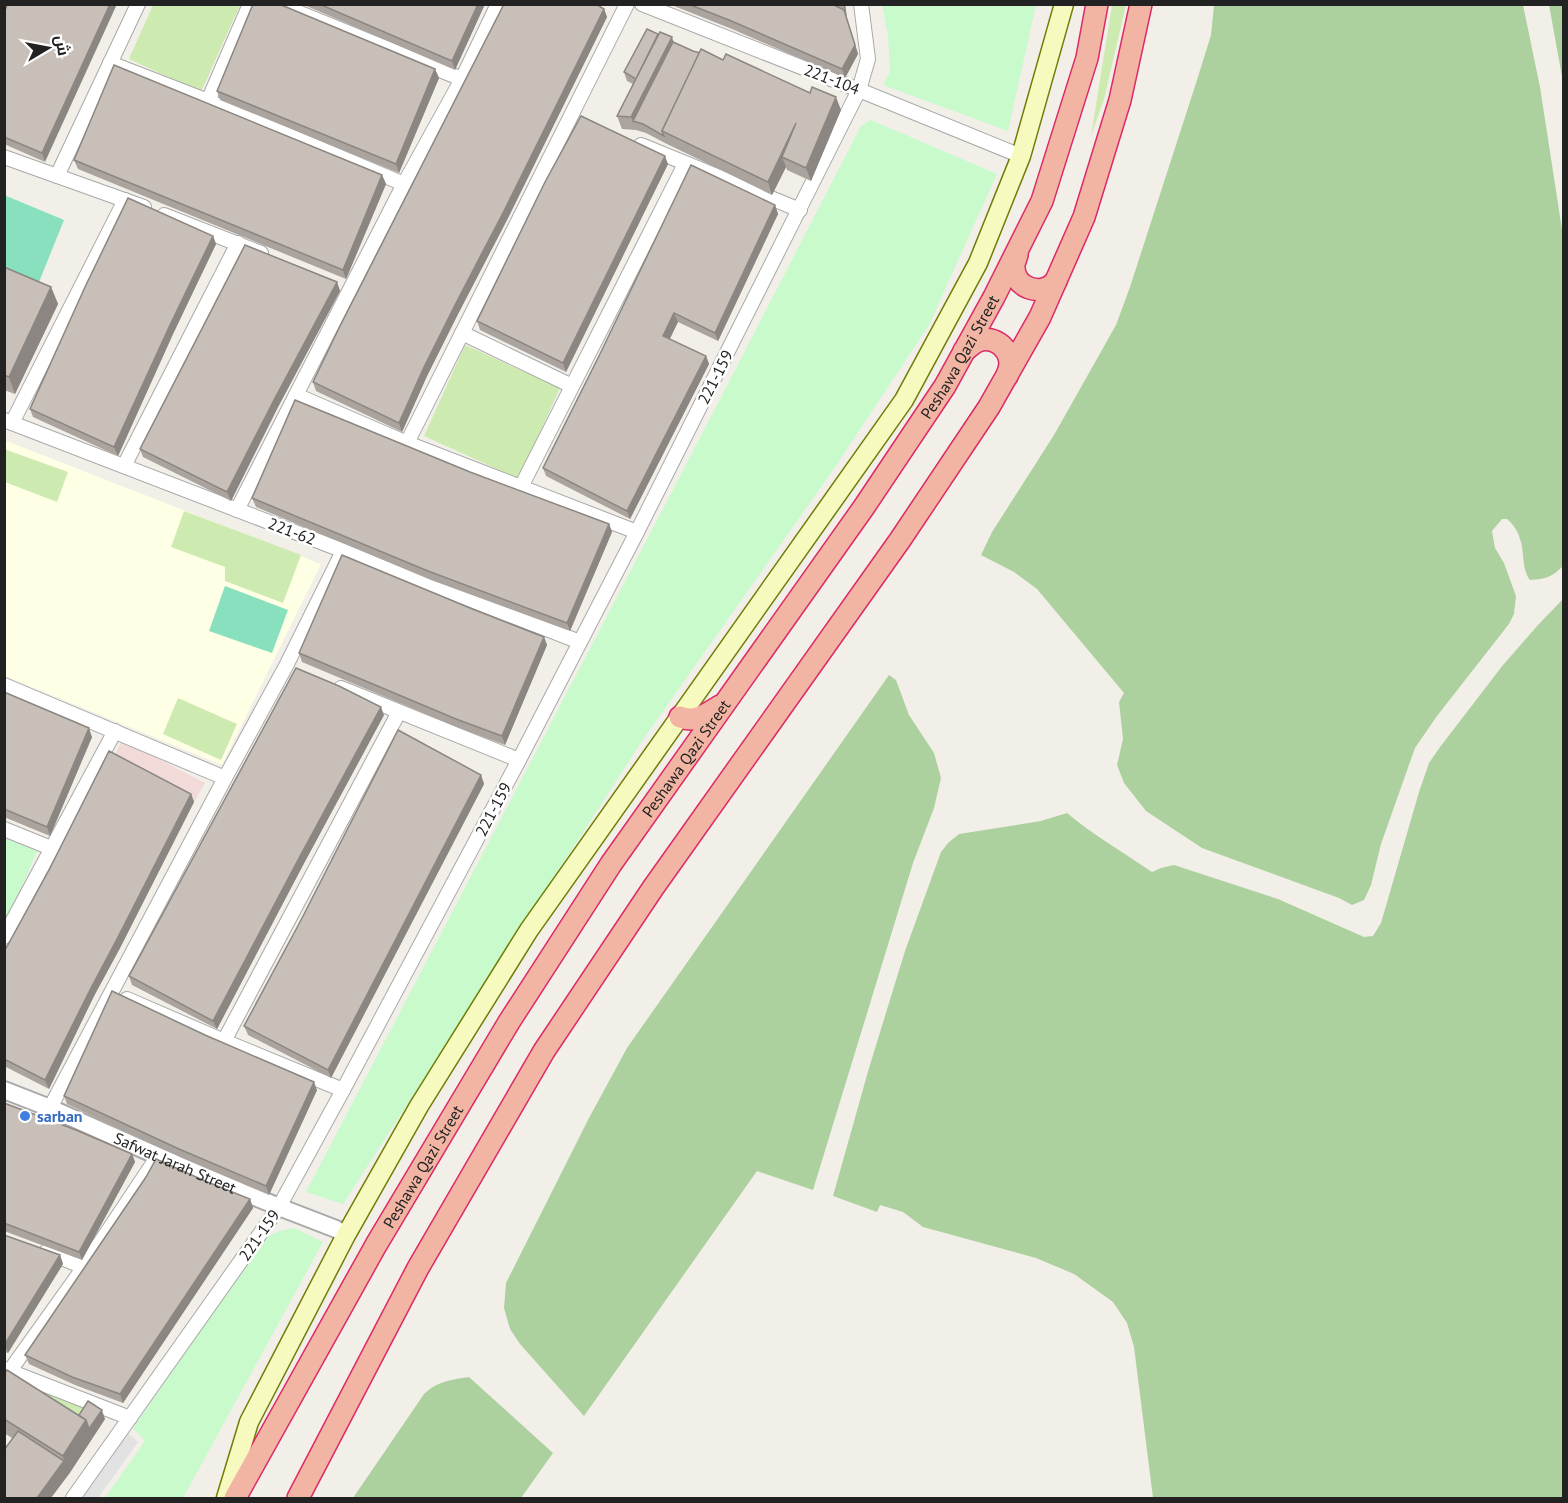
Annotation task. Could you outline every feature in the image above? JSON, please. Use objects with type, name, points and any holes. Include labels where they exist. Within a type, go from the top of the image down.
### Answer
[{"type":"highway","name":"Peshawa Qazi Street","points":[[235,1498],[376,1245],[509,1022],[611,864],[864,507],[945,386],[994,297],[1042,201],[1087,58],[1096,4]]},
{"type":"highway","points":[[298,1498],[418,1268],[544,1051],[660,879],[900,540],[989,407],[1040,317],[1084,217],[1120,100],[1141,4]]},
{"type":"highway","points":[[1020,246],[1014,265],[1018,280],[1024,286],[1039,291],[1054,285],[1056,281]]},
{"type":"highway","points":[[964,351],[975,342],[991,340],[998,342],[1008,353],[1010,360],[1010,368],[1006,377]]},
{"type":"highway","points":[[680,717],[697,719],[726,703]]},
{"type":"main road","points":[[226,1498],[249,1422],[346,1235],[419,1106],[529,930],[904,400],[978,263],[1021,156],[1064,4]]},
{"type":"street","points":[[57,176],[138,4]]},
{"type":"street","points":[[208,101],[250,4]]},
{"type":"street","points":[[278,4],[462,79]]},
{"type":"street","points":[[237,510],[296,394],[345,287],[462,79],[498,4]]},
{"type":"street","points":[[407,443],[462,333],[577,117],[627,4]]},
{"type":"street","name":"221-104","points":[[642,4],[1021,156]]},
{"type":"street","name":"221-159","points":[[73,1498],[279,1207],[519,760],[860,90],[868,59],[861,4]]},
{"type":"street","points":[[110,63],[208,101],[404,184]]},
{"type":"street","points":[[634,142],[800,210]]},
{"type":"street","points":[[4,157],[125,200],[279,260]]},
{"type":"street","points":[[521,487],[685,164]]},
{"type":"street","points":[[8,422],[125,200]]},
{"type":"street","points":[[124,466],[238,243]]},
{"type":"street","points":[[462,333],[572,386]]},
{"type":"street","points":[[296,394],[407,443],[637,532]]},
{"type":"street","name":"221-62","points":[[8,422],[580,642]]},
{"type":"street","points":[[50,1108],[225,778],[291,668],[343,551]]},
{"type":"street","points":[[327,683],[519,760]]},
{"type":"street","points":[[4,685],[225,778]]},
{"type":"street","points":[[224,1041],[399,712]]},
{"type":"street","points":[[4,937],[115,731]]},
{"type":"street","points":[[4,829],[51,848]]},
{"type":"street","points":[[112,993],[343,1090]]},
{"type":"street","name":"Safwat Jarah Street","points":[[4,1090],[346,1235]]},
{"type":"street","points":[[130,1418],[6,1373],[84,1267],[158,1156]]},
{"type":"street","points":[[34,1248],[84,1267]]},
{"type":"shaded area","points":[[4,440],[321,564],[222,765],[5,676]]},
{"type":"shaded area","points":[[122,740],[205,783],[194,802],[112,760]]},
{"type":"shaded area","points":[[128,1433],[138,1442],[98,1498],[81,1498]]},
{"type":"green space","points":[[153,5],[240,5],[201,92],[129,59]]},
{"type":"green space","points":[[882,5],[1036,5],[1008,131],[883,85],[890,72],[888,36]]},
{"type":"green space","points":[[1112,5],[1126,5],[1104,99],[1091,136]]},
{"type":"green space","points":[[1214,5],[1523,5],[1540,87],[1563,236],[1563,566],[1548,577],[1530,580],[1525,571],[1517,530],[1507,519],[1502,519],[1492,531],[1495,548],[1504,563],[1516,596],[1514,614],[1509,624],[1415,748],[1381,844],[1371,885],[1364,900],[1352,905],[1339,898],[1202,848],[1146,811],[1124,783],[1117,765],[1123,739],[1119,702],[1124,693],[1037,589],[1014,572],[981,555],[992,532],[1054,435],[1116,325],[1211,35]]},
{"type":"green space","points":[[1549,5],[1563,5],[1563,82]]},
{"type":"green space","points":[[871,120],[997,174],[929,325],[833,470],[642,741],[343,1204],[306,1192],[861,126]]},
{"type":"green space","points":[[4,195],[64,220],[37,287],[5,274]]},
{"type":"green space","points":[[465,345],[560,388],[519,479],[424,436]]},
{"type":"green space","points":[[4,449],[68,472],[57,502],[5,482]]},
{"type":"green space","points":[[184,511],[301,555],[283,603],[225,581],[225,567],[171,547]]},
{"type":"green space","points":[[225,586],[288,610],[272,653],[209,631]]},
{"type":"green space","points":[[1563,599],[1563,1498],[1153,1498],[1134,1347],[1127,1323],[1113,1302],[1074,1274],[1036,1258],[923,1227],[903,1212],[880,1205],[877,1212],[833,1196],[905,951],[941,852],[959,834],[1041,821],[1067,813],[1152,872],[1174,865],[1278,899],[1364,937],[1373,936],[1381,923],[1429,763],[1503,665]]},
{"type":"green space","points":[[889,675],[896,680],[909,715],[934,753],[941,778],[934,808],[913,863],[813,1190],[757,1171],[584,1416],[520,1344],[510,1329],[504,1308],[506,1283],[627,1048]]},
{"type":"green space","points":[[178,698],[237,724],[221,760],[163,734]]},
{"type":"green space","points":[[5,838],[37,851],[5,927]]},
{"type":"green space","points":[[294,1228],[323,1242],[183,1498],[105,1498],[145,1441],[133,1428],[264,1238],[279,1231]]},
{"type":"green space","points":[[19,1377],[91,1410],[79,1429]]},
{"type":"green space","points":[[469,1377],[553,1453],[521,1498],[353,1498],[424,1394],[439,1384]]},
{"type":"building","points":[[8,4],[110,4],[42,153],[4,137],[4,12]]},
{"type":"building","points":[[253,4],[279,4],[435,69],[396,164],[217,91]]},
{"type":"building","points":[[319,4],[478,4],[452,61]]},
{"type":"building","points":[[504,4],[596,4],[604,9],[424,367],[399,423],[313,382]]},
{"type":"building","points":[[688,4],[832,4],[844,10],[855,45],[842,69]]},
{"type":"building","points":[[647,29],[658,34],[636,79],[624,72]]},
{"type":"building","points":[[660,32],[672,37],[631,117],[617,116]]},
{"type":"building","points":[[673,42],[700,53],[662,131],[664,136],[633,121]]},
{"type":"building","points":[[701,49],[723,60],[726,54],[810,93],[812,87],[836,97],[806,168],[782,157],[796,123],[768,182],[662,131]]},
{"type":"building","points":[[114,65],[382,175],[343,270],[74,160]]},
{"type":"building","points":[[581,116],[665,156],[563,363],[477,321],[545,182]]},
{"type":"building","points":[[691,165],[775,205],[715,333],[674,313],[663,336],[706,356],[627,511],[543,468]]},
{"type":"building","points":[[128,198],[213,236],[114,447],[30,409]]},
{"type":"building","points":[[245,245],[337,282],[227,492],[140,449]]},
{"type":"building","points":[[4,267],[51,287],[9,377],[4,375]]},
{"type":"building","points":[[295,400],[470,472],[609,524],[567,623],[428,571],[252,498]]},
{"type":"building","points":[[342,555],[544,637],[502,736],[299,653]]},
{"type":"building","points":[[296,668],[381,707],[213,1021],[129,976]]},
{"type":"building","points":[[4,692],[89,728],[47,827],[4,809]]},
{"type":"building","points":[[398,730],[481,775],[328,1070],[244,1026]]},
{"type":"building","points":[[109,751],[191,794],[45,1080],[4,1059],[4,952],[49,870]]},
{"type":"building","points":[[112,991],[205,1035],[314,1082],[266,1186],[64,1096]]},
{"type":"building","points":[[4,1103],[132,1154],[79,1252],[4,1223]]},
{"type":"building","points":[[156,1159],[250,1199],[120,1394],[72,1377],[25,1355]]},
{"type":"building","points":[[4,1235],[60,1255],[5,1344],[4,1344]]},
{"type":"building","points":[[7,1370],[86,1420],[63,1456],[4,1419],[4,1374]]},
{"type":"building","points":[[88,1401],[102,1410],[89,1429],[86,1420],[79,1415]]},
{"type":"building","points":[[18,1431],[64,1461],[37,1498],[4,1497],[4,1450]]},
{"type":"place","name":"sarban","points":[[25,1116]]}]
